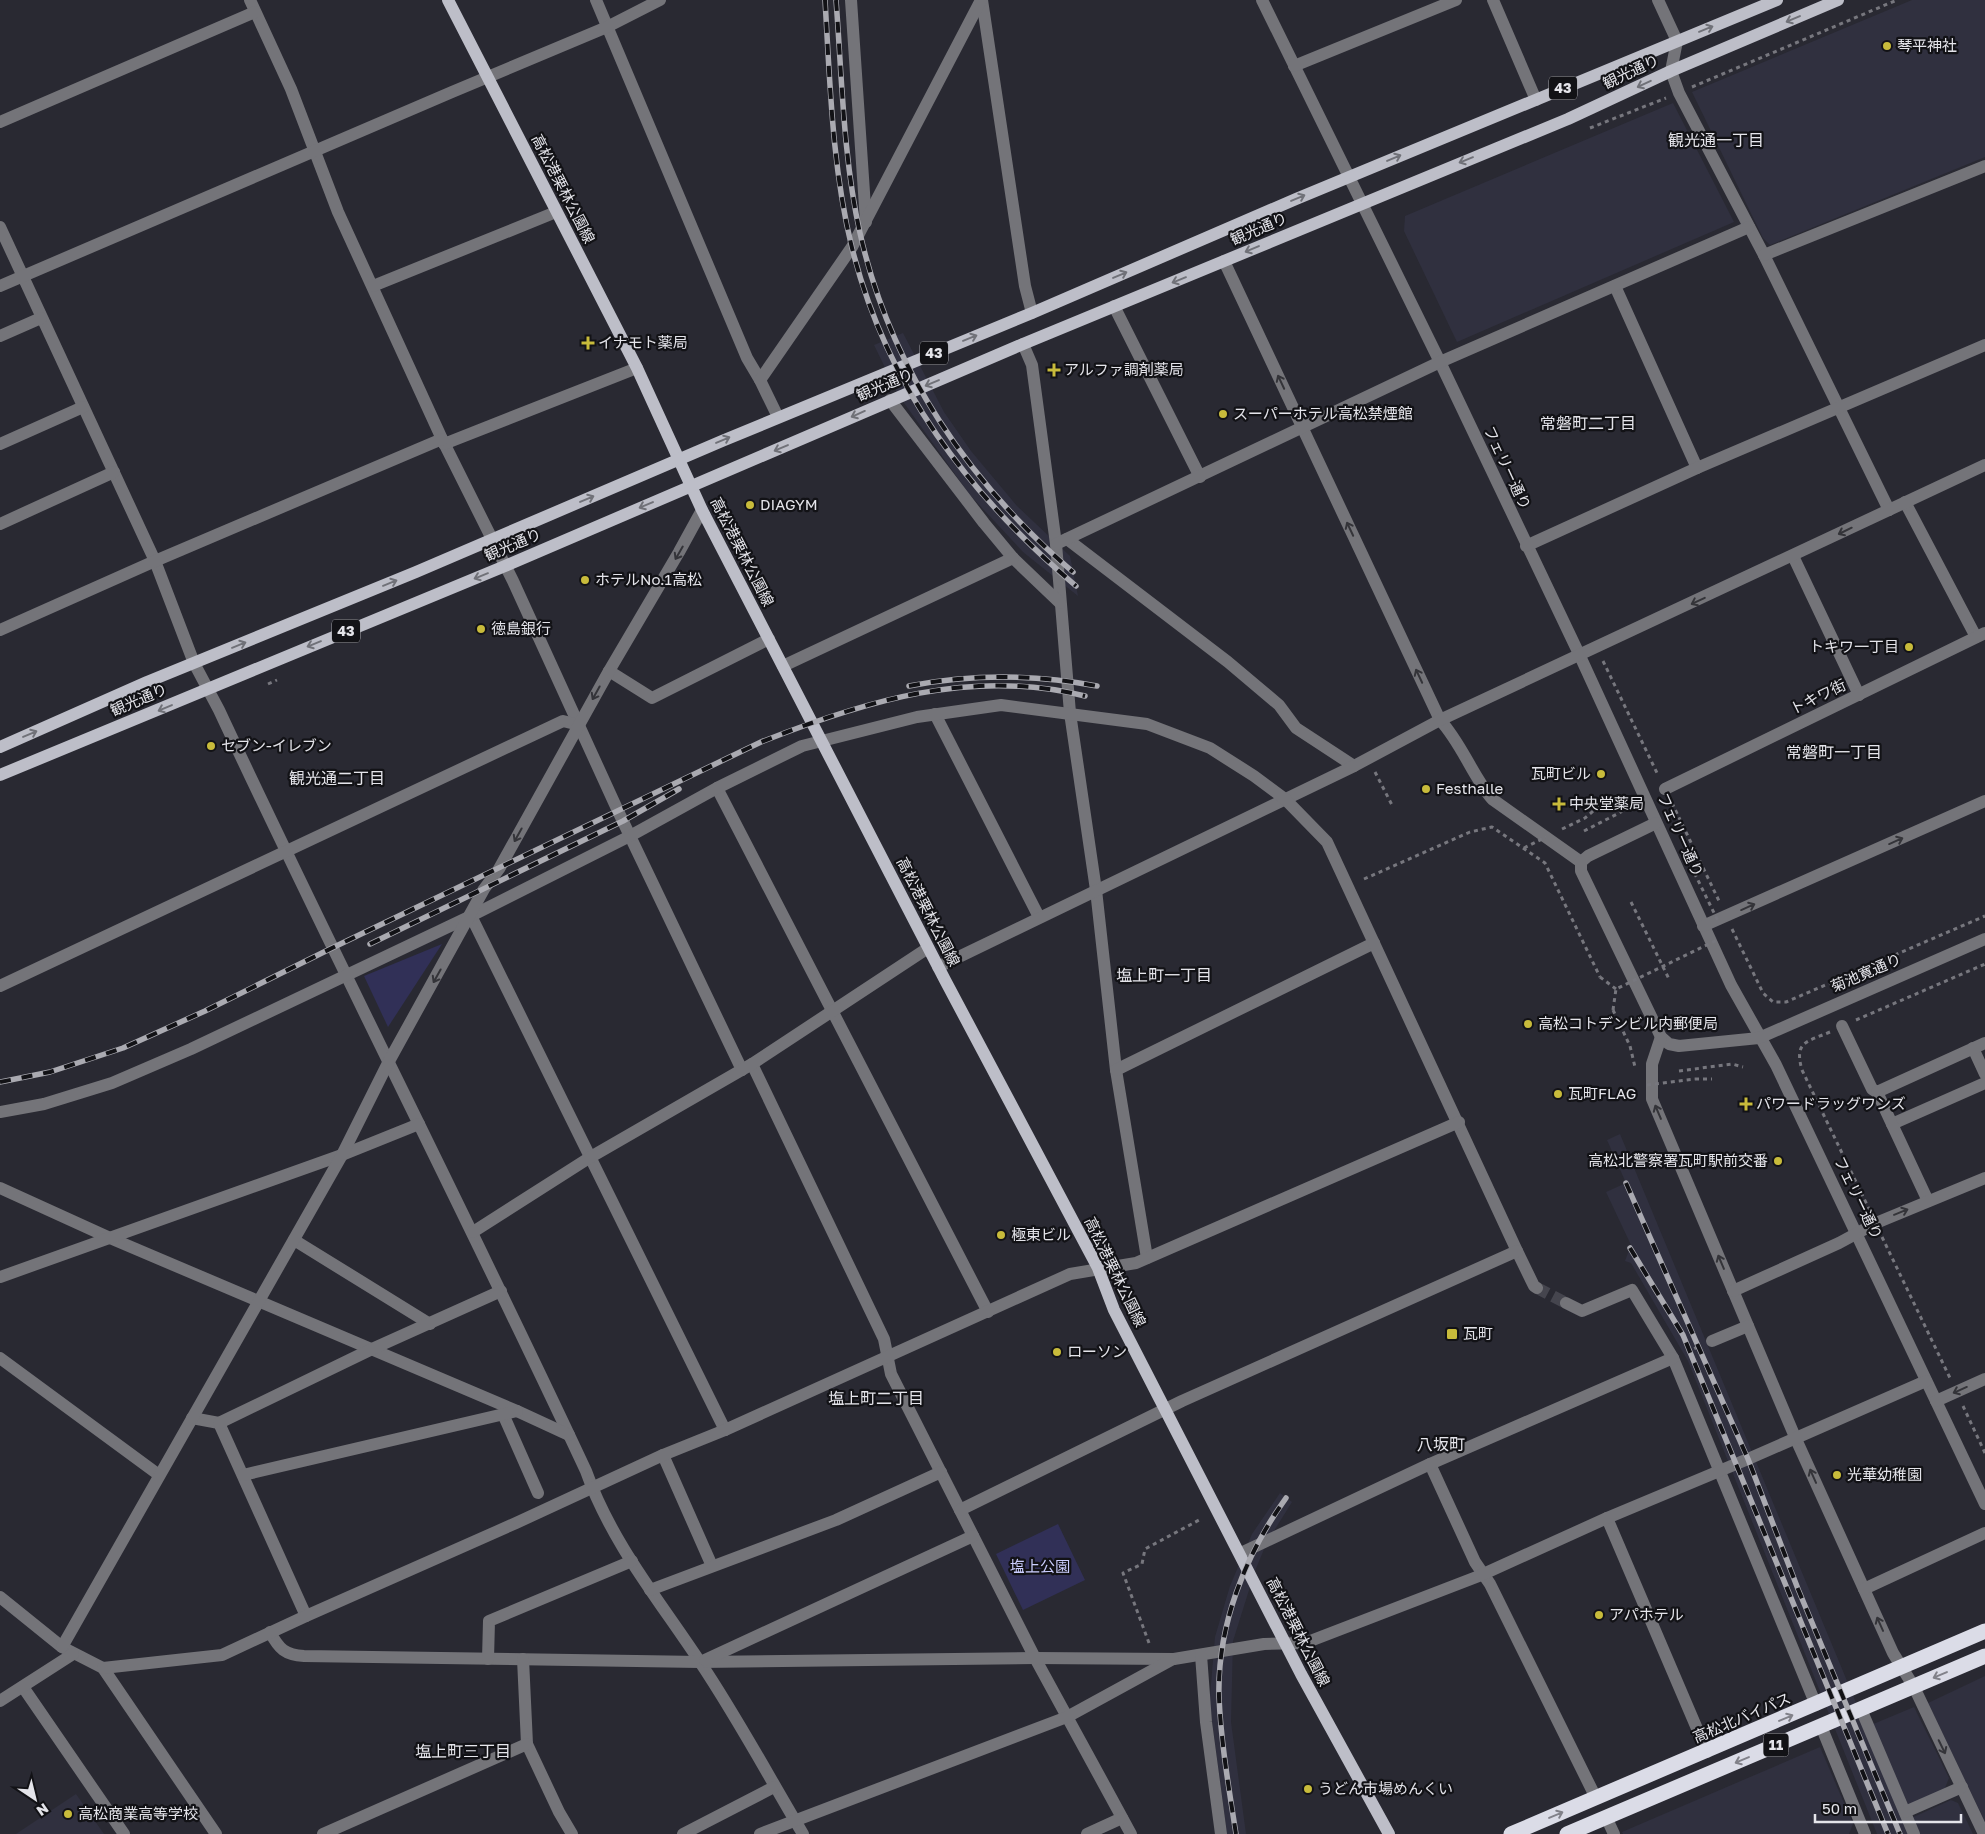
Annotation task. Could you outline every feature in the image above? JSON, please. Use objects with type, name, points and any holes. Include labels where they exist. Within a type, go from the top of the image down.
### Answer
[{"type":"highway","name":"高松北バイパス","points":[[1511,1834],[1985,1631]]},
{"type":"highway","name":"11","points":[[1567,1834],[1607,1819],[1985,1656]]},
{"type":"main road","name":"高松港栗林公園線","points":[[448,0],[637,368],[702,510],[928,948],[1098,1268],[1114,1310],[1241,1553],[1286,1644],[1389,1834]]},
{"type":"main road","name":"観光通り","points":[[0,747],[194,663],[491,540],[1349,177],[1777,0]]},
{"type":"main road","name":"観光通り","points":[[0,775],[171,706],[207,688],[505,566],[1023,344],[1568,119],[1671,71],[1838,0]]},
{"type":"street","points":[[250,0],[316,151],[338,212],[443,442],[505,566],[630,836],[884,1339],[892,1374],[1034,1658],[1131,1834]]},
{"type":"street","points":[[596,0],[747,358],[778,418]]},
{"type":"street","points":[[0,286],[607,27],[660,0]]},
{"type":"street","points":[[851,0],[866,222]]},
{"type":"street","points":[[760,380],[852,247],[981,0]]},
{"type":"street","points":[[981,0],[1025,286],[1032,312]]},
{"type":"street","name":"フェリー通り","points":[[1262,0],[1440,362],[1580,656],[1703,926],[1759,1038],[1776,1065],[1985,1504]]},
{"type":"street","points":[[1294,66],[1456,0]]},
{"type":"street","points":[[1493,0],[1536,100]]},
{"type":"street","points":[[1658,0],[1677,41],[1671,71],[1679,93],[1764,255],[1837,408],[1889,510]]},
{"type":"street","points":[[0,122],[255,12]]},
{"type":"street","points":[[1764,255],[1985,166]]},
{"type":"street","points":[[373,286],[556,212]]},
{"type":"street","points":[[0,227],[155,561],[194,663],[388,1063],[473,1232],[592,1488],[632,1561],[700,1662],[803,1834]]},
{"type":"street","points":[[1056,544],[1303,429],[1440,362],[1749,227]]},
{"type":"street","points":[[1224,261],[1440,720],[1454,735],[1481,786],[1492,799],[1581,862]]},
{"type":"street","points":[[1615,286],[1698,468]]},
{"type":"street","points":[[1114,306],[1200,477]]},
{"type":"street","points":[[0,336],[41,318]]},
{"type":"street","points":[[1023,344],[1032,365],[1056,544],[1070,713],[1096,890],[1116,1070],[1147,1258]]},
{"type":"street","points":[[1526,546],[1698,468],[1985,345]]},
{"type":"street","points":[[0,630],[155,561],[443,442],[637,368]]},
{"type":"street","points":[[890,400],[947,478],[1014,558],[1060,603]]},
{"type":"street","points":[[0,444],[83,408]]},
{"type":"street","points":[[938,967],[1354,766],[1440,720],[1985,465]]},
{"type":"street","points":[[0,524],[114,472]]},
{"type":"street","points":[[1905,502],[1981,635]]},
{"type":"street","points":[[0,1701],[23,1687],[67,1651],[159,1475],[342,1155],[388,1063],[484,889],[499,869],[609,670],[702,510]]},
{"type":"street","points":[[1067,539],[1228,662],[1279,705],[1296,728],[1354,766]]},
{"type":"street","points":[[1793,556],[1859,695]]},
{"type":"street","points":[[783,666],[1014,558]]},
{"type":"street","name":"トキワ街","points":[[1665,788],[1981,635]]},
{"type":"street","points":[[609,670],[652,698],[769,639]]},
{"type":"street","points":[[0,1112],[44,1104],[112,1084],[190,1049],[470,916],[630,836],[717,788],[802,746],[935,714],[1002,705],[1147,724],[1210,748],[1285,799],[1327,842],[1517,1251],[1534,1286],[1537,1288]]},
{"type":"street","points":[[935,714],[1039,917]]},
{"type":"street","points":[[0,986],[285,850],[563,721],[579,725]]},
{"type":"street","points":[[717,788],[988,1312]]},
{"type":"street","points":[[1703,926],[1985,801]]},
{"type":"street","points":[[1656,823],[1588,856],[1581,862],[1581,871],[1661,1037],[1652,1064],[1652,1099],[1795,1437],[1901,1668],[1914,1687],[1984,1834]]},
{"type":"street","points":[[470,916],[725,1430]]},
{"type":"street","name":"菊池寛通り","points":[[1661,1037],[1669,1044],[1679,1046],[1759,1038],[1985,939]]},
{"type":"street","points":[[1116,1070],[1374,943]]},
{"type":"street","points":[[473,1232],[589,1158],[747,1067],[928,948]]},
{"type":"street","points":[[1842,1026],[1872,1089],[1877,1092],[1928,1201]]},
{"type":"street","points":[[1877,1092],[1979,1046],[1985,1074]]},
{"type":"street","points":[[1892,1124],[1985,1083]]},
{"type":"street","points":[[103,1668],[222,1656],[270,1632],[663,1455],[725,1430],[889,1357],[1070,1274],[1136,1263],[1458,1122]]},
{"type":"street","points":[[0,1277],[342,1155],[419,1124]]},
{"type":"street","points":[[1734,1291],[1839,1243],[1876,1223],[1985,1178]]},
{"type":"street","points":[[1,1189],[110,1238],[517,1411],[569,1436]]},
{"type":"street","points":[[294,1240],[430,1324]]},
{"type":"street","points":[[960,1510],[1165,1410],[1517,1251]]},
{"type":"street","points":[[1566,1303],[1582,1311],[1632,1290],[1673,1358],[1816,1705]]},
{"type":"street","points":[[192,1418],[218,1423],[372,1349],[501,1291]]},
{"type":"street","points":[[1712,1341],[1748,1326]]},
{"type":"street","points":[[0,1358],[159,1475]]},
{"type":"street","points":[[1241,1553],[1430,1464],[1673,1358]]},
{"type":"street","points":[[1936,1401],[1985,1379]]},
{"type":"street","points":[[270,1632],[278,1648],[289,1655],[700,1662],[1034,1658],[1174,1659],[1264,1644],[1305,1643],[1482,1574],[1926,1380]]},
{"type":"street","points":[[244,1475],[517,1411]]},
{"type":"street","points":[[503,1414],[538,1493]]},
{"type":"street","points":[[218,1423],[244,1475],[306,1616]]},
{"type":"street","points":[[663,1455],[712,1566]]},
{"type":"street","points":[[1430,1464],[1482,1574],[1490,1584],[1596,1798]]},
{"type":"street","points":[[650,1590],[836,1520],[941,1472]]},
{"type":"street","points":[[1607,1518],[1706,1752]]},
{"type":"street","points":[[1864,1589],[1985,1533]]},
{"type":"street","points":[[700,1662],[973,1536]]},
{"type":"street","points":[[488,1659],[489,1621],[632,1561]]},
{"type":"street","points":[[0,1597],[67,1651],[103,1668],[216,1834]]},
{"type":"street","points":[[1201,1655],[1206,1722],[1221,1834]]},
{"type":"street","points":[[760,1834],[1067,1717],[1174,1659]]},
{"type":"street","points":[[523,1660],[528,1744],[559,1812],[572,1834]]},
{"type":"street","points":[[23,1687],[124,1834]]},
{"type":"street","points":[[1861,1709],[1914,1834]]},
{"type":"street","points":[[1821,1726],[1864,1834]]},
{"type":"street","points":[[323,1834],[528,1744]]},
{"type":"street","points":[[683,1834],[774,1787]]},
{"type":"street","points":[[1905,1812],[1962,1787]]},
{"type":"street","points":[[1087,1834],[1122,1818]]},
{"type":"street","points":[[1607,1819],[1614,1834]]},
{"type":"path","points":[[1370,775],[1375,772],[1393,807]]},
{"type":"path","points":[[1665,788],[1700,862],[1722,919]]},
{"type":"path","points":[[1584,831],[1621,812],[1625,798]]},
{"type":"path","points":[[1524,848],[1585,818],[1604,801]]},
{"type":"path","points":[[1364,879],[1470,832],[1492,827],[1546,863],[1600,977],[1616,989]]},
{"type":"path","points":[[1700,862],[1691,866],[1763,993],[1773,1002],[1786,1002],[1985,916]]},
{"type":"path","points":[[1631,902],[1669,979]]},
{"type":"path","points":[[1616,989],[1717,940]]},
{"type":"path","points":[[1985,964],[1804,1043],[1800,1048],[1798,1059],[1985,1453]]},
{"type":"path","points":[[1616,989],[1613,1010],[1630,1046],[1636,1070]]},
{"type":"path","points":[[1754,994],[1763,993]]},
{"type":"path","points":[[1679,1070],[1732,1064],[1743,1067]]},
{"type":"path","points":[[1640,1087],[1695,1079],[1712,1079]]},
{"type":"path","points":[[1673,1358],[1712,1341]]},
{"type":"path","points":[[1154,1658],[1123,1572],[1142,1564],[1145,1549],[1201,1519]]},
{"type":"shaded area","points":[[1912,0],[1985,0],[1985,157],[1770,245],[1763,238],[1692,92]]},
{"type":"shaded area","points":[[1673,103],[1734,222],[1457,342],[1404,231],[1405,216]]},
{"type":"shaded area","points":[[903,333],[944,412],[971,451],[1017,506],[1070,556],[1078,596],[1023,552],[970,495],[899,396],[874,345]]},
{"type":"shaded area","points":[[1620,1134],[1909,1834],[1877,1834],[1688,1361],[1631,1263],[1625,1261],[1631,1245],[1606,1192],[1626,1183],[1607,1140]]},
{"type":"shaded area","points":[[1280,1493],[1292,1502],[1267,1542],[1255,1571],[1233,1641],[1231,1722],[1246,1834],[1227,1834],[1210,1696],[1215,1637],[1230,1586],[1252,1534]]},
{"type":"shaded area","points":[[1985,1676],[1985,1822],[1928,1703]]},
{"type":"shaded area","points":[[1914,1707],[1949,1778],[1945,1788],[1906,1807],[1871,1725]]},
{"type":"shaded area","points":[[1820,1747],[1853,1824],[1849,1834],[1623,1834],[1622,1832]]},
{"type":"shaded area","name":"高松商業高等学校","points":[[76,1794],[104,1834],[16,1834]]},
{"type":"shaded area","points":[[1951,1800],[1958,1803],[1973,1834],[1916,1834],[1909,1819]]},
{"type":"green space","points":[[442,944],[388,1027],[364,976]]},
{"type":"green space","name":"塩上公園","points":[[1058,1524],[1085,1580],[1023,1610],[996,1554]]},
{"type":"tunnel","points":[[1537,1288],[1566,1303]]},
{"type":"railway","points":[[825,0],[830,94],[836,156],[845,217],[867,299],[887,347],[910,392],[937,435],[967,475],[1000,514],[1076,586]]},
{"type":"railway","points":[[836,0],[844,117],[854,204],[874,283],[891,330],[913,376],[939,420],[968,461],[1000,500],[1035,537],[1073,572]]},
{"type":"railway","points":[[909,686],[956,679],[1003,677],[1050,679],[1097,686]]},
{"type":"railway","points":[[0,1082],[50,1072],[123,1048],[205,1011],[761,742],[800,727],[879,702],[960,687],[1043,688],[1085,696]]},
{"type":"railway","points":[[370,944],[623,821],[679,789]]},
{"type":"railway","points":[[1626,1183],[1748,1459],[1798,1589],[1900,1834]]},
{"type":"railway","points":[[1630,1248],[1683,1335],[1888,1834]]},
{"type":"railway","points":[[1236,1834],[1220,1714],[1220,1670],[1223,1644],[1236,1592],[1246,1567],[1271,1520],[1286,1498]]},
{"type":"place","name":"琴平神社","points":[[1887,46]]},
{"type":"place","name":"イナモト薬局","points":[[588,343]]},
{"type":"place","name":"アルファ調剤薬局","points":[[1054,370]]},
{"type":"place","name":"スーパーホテル高松禁煙館","points":[[1223,414]]},
{"type":"place","name":"DIAGYM","points":[[750,505]]},
{"type":"place","name":"ホテルNo.1高松","points":[[585,580]]},
{"type":"place","name":"徳島銀行","points":[[481,629]]},
{"type":"place","name":"トキワ一丁目","points":[[1909,647]]},
{"type":"place","name":"セブン-イレブン","points":[[211,746]]},
{"type":"place","name":"瓦町ビル","points":[[1601,774]]},
{"type":"place","name":"Festhalle","points":[[1426,789]]},
{"type":"place","name":"中央堂薬局","points":[[1559,804]]},
{"type":"place","name":"高松コトデンビル内郵便局","points":[[1528,1024]]},
{"type":"place","name":"瓦町FLAG","points":[[1558,1094]]},
{"type":"place","name":"パワードラッグワンズ","points":[[1746,1104]]},
{"type":"place","name":"高松北警察署瓦町駅前交番","points":[[1778,1161]]},
{"type":"place","name":"極東ビル","points":[[1001,1235]]},
{"type":"place","name":"瓦町","points":[[1452,1334]]},
{"type":"place","name":"ローソン","points":[[1057,1352]]},
{"type":"place","name":"光華幼稚園","points":[[1837,1475]]},
{"type":"place","name":"アパホテル","points":[[1599,1615]]},
{"type":"place","name":"うどん市場めんくい","points":[[1308,1789]]},
{"type":"place","name":"高松商業高等学校","points":[[68,1814]]},
{"type":"district","name":"観光通一丁目","points":[[1716,140]]},
{"type":"district","name":"常磐町二丁目","points":[[1588,423]]},
{"type":"district","name":"常磐町一丁目","points":[[1834,752]]},
{"type":"district","name":"観光通二丁目","points":[[337,778]]},
{"type":"district","name":"塩上町一丁目","points":[[1164,975]]},
{"type":"district","name":"塩上町二丁目","points":[[876,1398]]},
{"type":"district","name":"八坂町","points":[[1441,1444]]},
{"type":"district","name":"塩上町三丁目","points":[[463,1751]]}]
